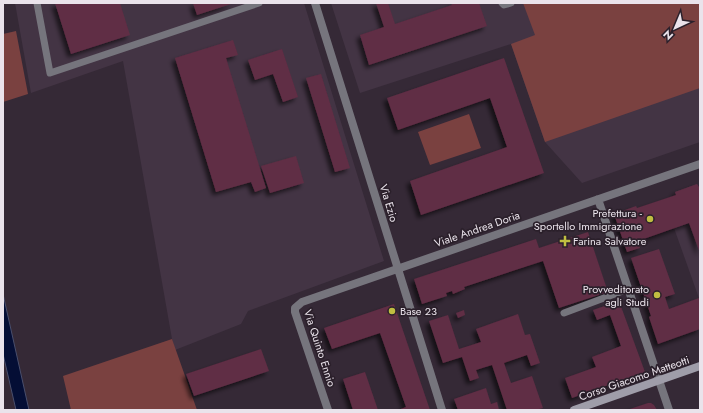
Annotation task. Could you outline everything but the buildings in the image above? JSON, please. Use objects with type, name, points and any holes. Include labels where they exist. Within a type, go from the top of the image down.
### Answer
[{"type":"main road","name":"Corso Giacomo Matteotti","points":[[574,410],[700,366]]},
{"type":"street","name":"Via Ezio","points":[[315,3],[442,410]]},
{"type":"street","name":"Viale Andrea Doria","points":[[398,268],[700,164]]},
{"type":"street","points":[[598,200],[669,410]]},
{"type":"street","name":"Via Quinto Ennio","points":[[328,410],[295,312],[295,308],[297,305],[306,300],[398,268]]},
{"type":"lane","points":[[37,3],[50,74],[259,3]]},
{"type":"lane","points":[[502,3],[504,5],[511,3]]},
{"type":"lane","points":[[564,314],[628,289]]},
{"type":"shaded area","points":[[15,3],[304,3],[384,261],[248,311],[241,324],[175,350],[123,61],[31,93]]},
{"type":"shaded area","points":[[331,3],[700,3],[700,142],[582,183],[545,142],[511,44],[360,93]]},
{"type":"shaded area","points":[[523,3],[700,3],[700,88],[545,142],[511,44],[535,35]]},
{"type":"shaded area","points":[[16,31],[28,94],[3,102],[3,34]]},
{"type":"shaded area","points":[[469,114],[481,148],[430,165],[418,132]]},
{"type":"shaded area","points":[[697,184],[700,187],[700,301],[674,228],[675,192]]},
{"type":"shaded area","points":[[172,339],[197,410],[71,410],[63,376]]},
{"type":"water","points":[[3,294],[29,410],[16,410],[3,354]]},
{"type":"place","name":"Prefettura - Sportello Immigrazione","points":[[650,219]]},
{"type":"place","name":"Farina Salvatore","points":[[565,241]]},
{"type":"place","name":"Provveditorato agli Studi","points":[[657,295]]},
{"type":"place","name":"Base 23","points":[[392,311]]}]
